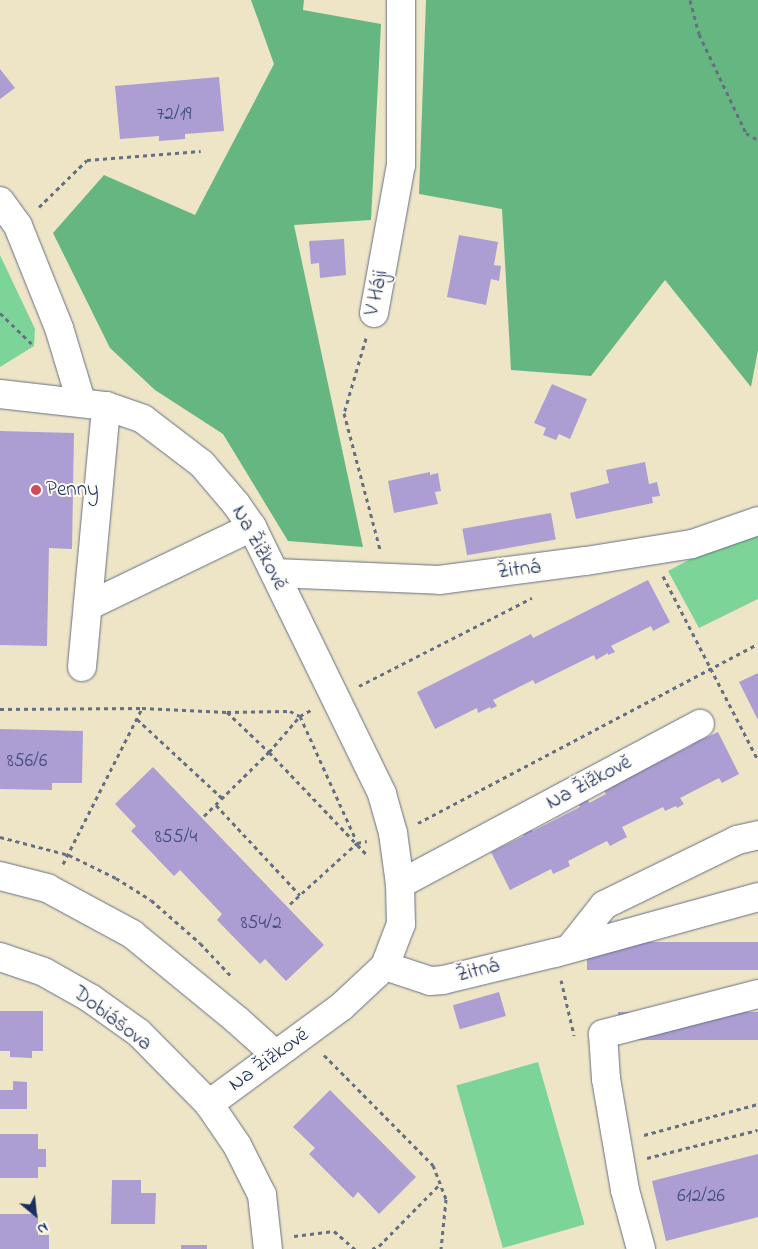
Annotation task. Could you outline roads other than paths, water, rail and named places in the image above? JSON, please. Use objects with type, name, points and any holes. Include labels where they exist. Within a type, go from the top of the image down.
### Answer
[{"type":"street","name":"V Háji","points":[[374,314],[401,165],[401,0]]},
{"type":"street","points":[[0,201],[18,226],[59,328],[93,403],[88,606],[82,667]]},
{"type":"street","name":"Na Žižkově","points":[[0,394],[93,403],[143,420],[202,464],[236,504],[252,527],[382,794],[393,833],[400,884],[400,924],[385,966],[341,1006],[209,1104],[237,1145],[262,1195],[268,1244]]},
{"type":"street","name":"Žitná","points":[[275,573],[439,580],[692,544],[758,521]]},
{"type":"street","points":[[88,606],[252,527]]},
{"type":"street","name":"Na Žižkově","points":[[400,884],[700,724]]},
{"type":"street","points":[[571,947],[604,905],[737,840],[758,835]]},
{"type":"street","points":[[0,876],[47,888],[132,934],[237,1020],[276,1055]]},
{"type":"street","name":"Žitná","points":[[385,966],[430,981],[443,980],[758,897]]},
{"type":"street","name":"Dobiášova","points":[[0,957],[44,972],[90,998],[139,1033],[209,1104]]},
{"type":"street","points":[[641,1249],[625,1190],[606,1079],[603,1034],[758,994]]},
{"type":"place","name":"Penny","points":[[36,490]]}]
